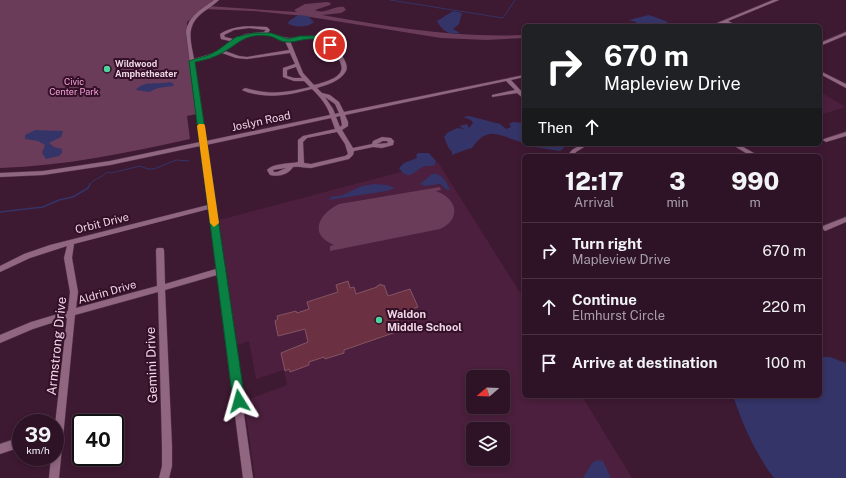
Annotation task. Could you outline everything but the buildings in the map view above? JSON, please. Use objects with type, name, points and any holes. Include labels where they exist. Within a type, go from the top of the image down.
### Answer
[{"type":"street","points":[[217,0],[197,16],[189,25],[188,32],[248,478]]},
{"type":"street","points":[[717,24],[777,0]]},
{"type":"street","points":[[724,21],[731,24]]},
{"type":"street","points":[[234,41],[223,38],[222,35],[240,27],[267,28],[268,30],[265,34]]},
{"type":"street","points":[[822,44],[846,33]]},
{"type":"street","points":[[192,61],[209,57],[221,51],[234,41],[248,35],[265,34],[277,36],[287,40],[309,37],[324,40],[334,48],[344,66],[344,71],[340,75],[312,87],[294,92],[273,95],[245,90]]},
{"type":"street","points":[[287,40],[297,65],[305,79],[322,95],[328,96],[337,103],[345,126],[338,130],[301,139],[301,164]]},
{"type":"street","points":[[221,51],[238,57],[247,58],[292,51]]},
{"type":"street","points":[[297,65],[285,69],[285,77],[294,80],[305,79]]},
{"type":"street","points":[[822,73],[845,85]]},
{"type":"street","name":"Joslyn Road","points":[[0,175],[43,173],[82,168],[522,76]]},
{"type":"street","points":[[508,80],[522,95]]},
{"type":"street","points":[[494,96],[518,91]]},
{"type":"street","points":[[290,167],[301,164],[311,166],[347,158],[351,155],[351,150],[338,130],[334,116],[322,95]]},
{"type":"street","points":[[328,105],[337,103]]},
{"type":"street","points":[[826,140],[846,134]]},
{"type":"street","points":[[351,150],[374,145]]},
{"type":"street","points":[[572,154],[583,146]]},
{"type":"street","points":[[738,146],[752,154]]},
{"type":"street","name":"Orbit Drive","points":[[0,269],[27,256],[71,242],[212,206]]},
{"type":"street","points":[[825,228],[846,219]]},
{"type":"street","name":"Armstrong Drive","points":[[59,414],[73,313],[74,292],[68,258],[71,242]]},
{"type":"street","name":"Gemini Drive","points":[[160,250],[167,446],[167,466],[164,478]]},
{"type":"street","name":"Aldrin Drive","points":[[0,340],[31,326],[221,271]]},
{"type":"street","points":[[1,447],[12,444]]},
{"type":"street","name":"Armstrong Drive","points":[[54,478],[55,466]]},
{"type":"shaded area","points":[[453,11],[462,13],[459,24],[453,29],[460,33],[456,34],[446,32],[437,21]]},
{"type":"shaded area","points":[[298,15],[308,16],[314,22],[309,25],[302,26],[288,24],[289,21]]},
{"type":"shaded area","points":[[649,15],[666,21],[668,24],[637,24],[636,22],[629,20]]},
{"type":"shaded area","points":[[170,82],[174,84],[173,86],[158,88],[149,92],[136,90],[147,84]]},
{"type":"shaded area","points":[[822,93],[846,107],[822,114]]},
{"type":"shaded area","points":[[469,116],[500,124],[506,129],[511,127],[509,124],[513,122],[522,123],[522,142],[502,135],[490,134],[478,140],[472,148],[452,155],[452,152],[444,137],[447,133],[457,128],[464,129],[459,126],[467,124],[469,128],[473,123],[471,120],[463,117]]},
{"type":"shaded area","points":[[35,130],[63,131],[61,137],[49,143],[54,147],[62,149],[62,153],[59,156],[46,159],[42,153],[45,145],[38,141],[25,139],[25,135]]},
{"type":"shaded area","points":[[532,146],[564,146],[564,148],[560,151]]},
{"type":"shaded area","points":[[418,153],[429,153],[436,161],[435,165],[422,167],[413,174],[406,175],[399,168],[404,163],[417,158],[416,155]]},
{"type":"shaded area","name":"Waldon Middle School","points":[[438,162],[522,296],[522,398],[583,398],[632,478],[255,478],[244,401],[287,385],[284,370],[256,379],[249,341],[237,345],[219,220]]},
{"type":"shaded area","points":[[432,174],[441,176],[446,181],[450,190],[447,190],[440,184],[425,186],[420,184]]},
{"type":"shaded area","points":[[375,184],[387,185],[395,188],[387,191],[328,200],[331,197],[343,195],[362,186]]},
{"type":"shaded area","points":[[822,357],[830,357],[846,363],[846,478],[774,478],[761,459],[741,418],[734,398],[822,398]]},
{"type":"shaded area","points":[[597,460],[603,461],[611,478],[583,478],[592,463]]},
{"type":"green space","name":"Civic Center Park","points":[[0,0],[215,0],[207,6],[297,12],[294,10],[305,4],[327,2],[331,3],[330,5],[315,10],[326,11],[337,7],[344,7],[346,10],[341,13],[322,15],[423,31],[472,35],[522,35],[522,38],[486,40],[441,38],[304,16],[253,11],[203,9],[187,22],[187,36],[197,114],[187,116],[190,139],[72,162],[0,168]]},
{"type":"green space","points":[[440,187],[441,190],[436,191],[449,198],[454,209],[454,214],[452,220],[440,229],[330,251],[330,246],[334,245],[321,235],[319,230],[319,224],[322,218],[332,208],[339,204]]},
{"type":"waterway","points":[[390,0],[503,18],[515,0]]},
{"type":"waterway","points":[[90,184],[107,172],[111,173],[140,166],[148,169],[154,169],[176,160],[189,161]]},
{"type":"waterway","points":[[0,212],[43,207],[59,200],[73,197],[88,188],[90,184]]},
{"type":"slow traffic","points":[[201,126],[214,223]]},
{"type":"place","name":"Wildwood Amphetheater","points":[[107,69]]},
{"type":"place","name":"Waldon Middle School","points":[[379,320]]},
{"type":"route","points":[[239,401],[192,61],[206,58],[221,52],[238,38],[254,34],[271,34],[287,40],[309,37],[316,38],[324,40],[330,45]]}]
